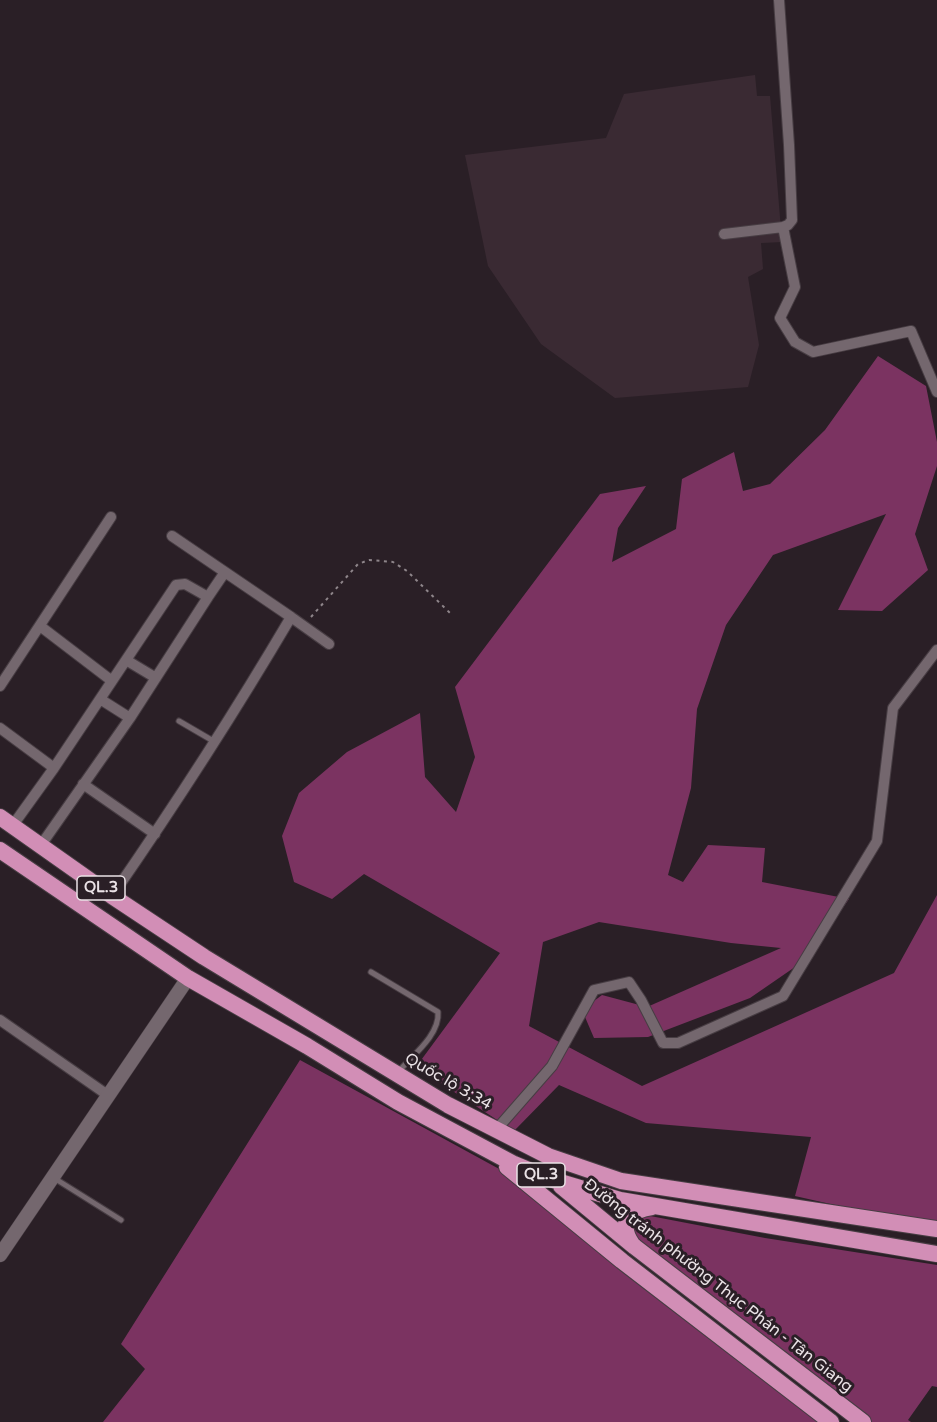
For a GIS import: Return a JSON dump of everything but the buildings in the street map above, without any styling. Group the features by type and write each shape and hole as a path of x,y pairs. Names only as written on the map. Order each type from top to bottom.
{"highway":[{"name":"Quốc lộ 3;34","path":"7,821 112,896 204,957 448,1105 548,1156 621,1181 937,1229"},
{"name":"QL.3","path":"0,850 188,978 307,1046 398,1102 514,1164 554,1180 620,1200 937,1254"},
{"path":"188,978 204,957"},
{"name":"Đường tránh phường Thục Phán - Tân Giang","path":"496,1130 635,1247 863,1422"},
{"path":"483,1147 622,1261 831,1422"},
{"path":"622,1261 621,1256 624,1249 635,1247 625,1227 631,1214 659,1207"}],"street":[{"path":"724,234 783,227 790,224 792,215 779,0"},
{"path":"783,227 795,287 780,318 795,342 813,352 911,331 937,392"},
{"path":"0,686 111,518"},
{"path":"172,536 329,644"},
{"path":"41,845 130,718 225,572"},
{"path":"7,821 54,768 176,585 185,584 208,597"},
{"path":"112,896 215,742 291,617"},
{"path":"40,626 112,681"},
{"path":"496,1130 552,1066 594,990 629,982 663,1043 678,1043 783,996 877,841 893,708 937,650"},
{"path":"126,660 156,678"},
{"path":"100,699 130,718"},
{"path":"0,728 54,768"},
{"path":"83,784 155,834"},
{"path":"0,1255 188,978"},
{"path":"0,1020 109,1096"}],"lane":[{"path":"179,721 215,742"},
{"path":"372,972 438,1012 438,1019 429,1039 397,1073"},
{"path":"53,1177 121,1220"}],"path":[{"path":"303,626 358,564 369,560 393,562 406,571 450,613"}],"shaded area":[{"path":"755,75 757,96 770,96 782,242 761,243 763,269 748,277 759,345 748,387 615,398 541,344 488,266 465,155 606,138 624,94"},
{"path":"878,356 926,386 937,442 937,466 915,534 928,570 882,611 838,610 886,514 773,555 726,625 697,709 691,788 668,875 683,882 708,845 765,848 762,882 849,899 808,958 750,998 648,1037 594,1038 582,1010 602,995 647,1007 781,948 731,943 599,922 543,942 529,1026 642,1086 894,973 937,895 937,1228 795,1196 811,1137 646,1123 559,1085 514,1131 416,1067 500,953 364,874 332,899 294,882 282,836 299,793 347,752 420,713 425,777 456,812 475,757 455,687 600,494 646,486 618,528 612,562 676,529 682,479 734,452 743,491 770,484 825,430"},
{"path":"300,1060 501,1170 821,1422 103,1422 145,1369 121,1344"},
{"path":"645,1215 765,1238 937,1265 937,1387 932,1386 908,1420 911,1422 872,1422 637,1245 632,1222"}]}
